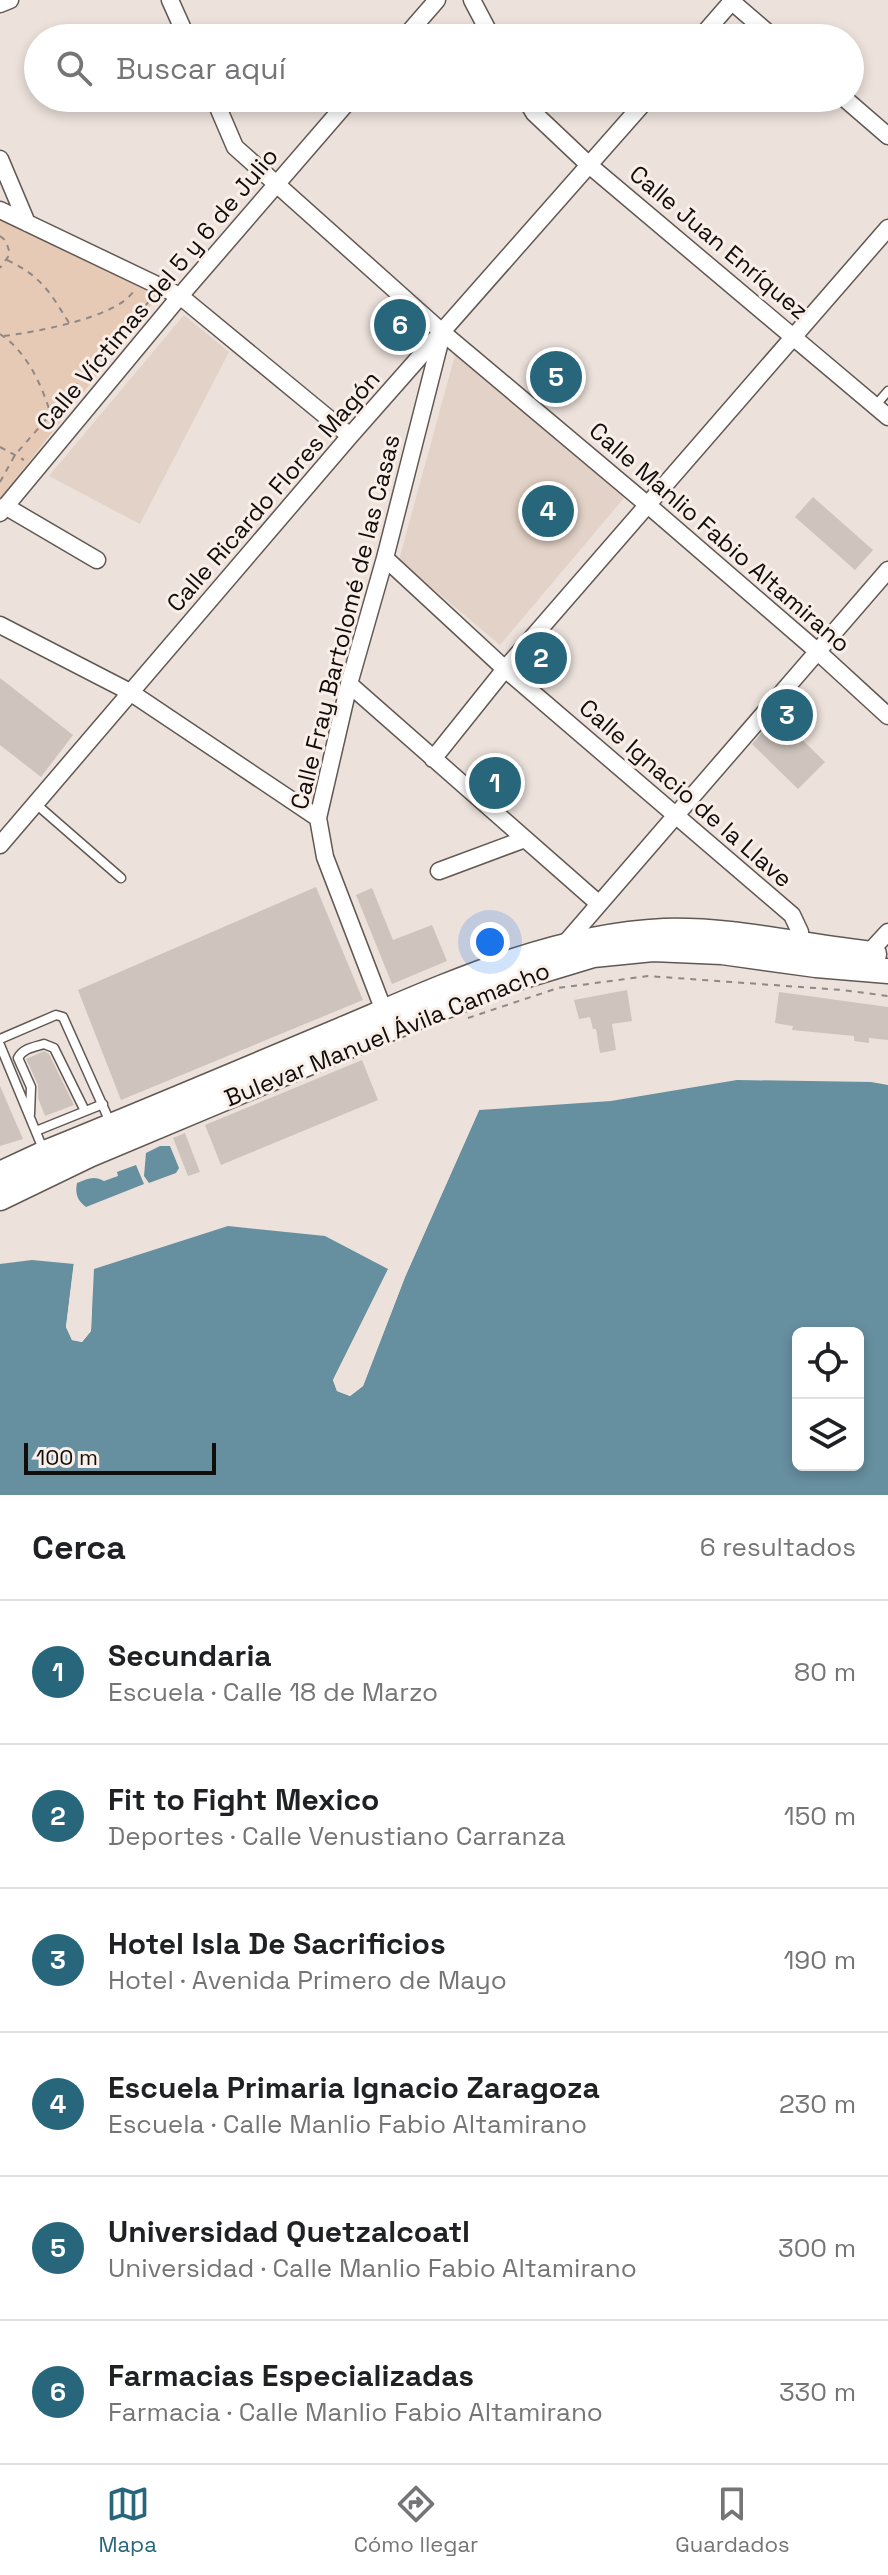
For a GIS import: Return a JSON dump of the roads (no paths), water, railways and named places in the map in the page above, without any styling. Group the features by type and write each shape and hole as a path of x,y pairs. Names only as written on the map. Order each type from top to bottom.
{"main road":[{"name":"Bulevar Manuel Ávila Camacho","path":"2,1186 41,1142 492,969 562,947 664,931 740,935 800,943 871,959 888,971"},
{"name":"Bulevar Manuel Ávila Camacho","path":"2,1186 89,1155 517,978 593,955 667,949 722,952 816,965 871,959"}],"street":[{"path":"0,4 10,0"},
{"path":"170,0 181,24"},
{"path":"416,24 437,0"},
{"path":"472,0 485,24"},
{"path":"712,24 732,0 759,24"},
{"name":"Calle Manlio Fabio Altamirano","path":"220,112 235,147 442,332 649,506 888,716"},
{"name":"Calle Víctimas del 5 y 6 de Julio","path":"2,510 339,112"},
{"name":"Calle Juan Enríquez","path":"533,112 589,165 882,411"},
{"name":"Calle Ricardo Flores Magón","path":"0,845 350,436 636,112"},
{"path":"860,112 888,136"},
{"path":"0,159 27,223"},
{"path":"0,210 180,296 350,436"},
{"path":"433,759 505,669 888,228"},
{"name":"Calle Fray Bartolomé de las Casas","path":"384,1011 325,857 318,818 349,684 385,558 442,332"},
{"path":"2,510 97,560"},
{"name":"Calle Ignacio de la Llave","path":"385,558 505,669 792,915 800,932 800,943"},
{"path":"562,947 888,570"},
{"path":"0,625 130,692 318,818"},
{"path":"349,684 598,903"},
{"path":"439,871 525,839"},
{"path":"871,959 888,932"}],"lane":[{"path":"882,411 888,391"},
{"path":"35,804 121,878"},
{"path":"56,1015 63,1017 107,1115 85,1111 41,1142 0,1042 56,1015"},
{"path":"30,1114 31,1087 18,1058 29,1048 44,1044 54,1048 85,1111"}],"water":[{"path":"737,1080 871,1082 888,1085 888,1495 0,1495 0,1264 32,1260 74,1264 66,1327 72,1340 82,1342 91,1331 94,1269 228,1226 325,1236 388,1269 333,1380 337,1391 350,1396 363,1386 405,1277 479,1110 611,1101"},
{"path":"160,1146 170,1146 179,1168 176,1173 149,1183 144,1176 146,1153"},
{"path":"136,1165 144,1184 86,1207 79,1199 77,1183 94,1178 104,1181"}],"place":[{"name":"Farmacias Especializadas","path":"400,325"},
{"name":"Universidad Quetzalcoatl","path":"556,377"},
{"name":"Escuela Primaria Ignacio Zaragoza","path":"548,511"},
{"name":"Fit to Fight Mexico","path":"541,658"},
{"name":"Hotel Isla De Sacrificios","path":"787,715"},
{"name":"Secundaria","path":"495,783"}]}
